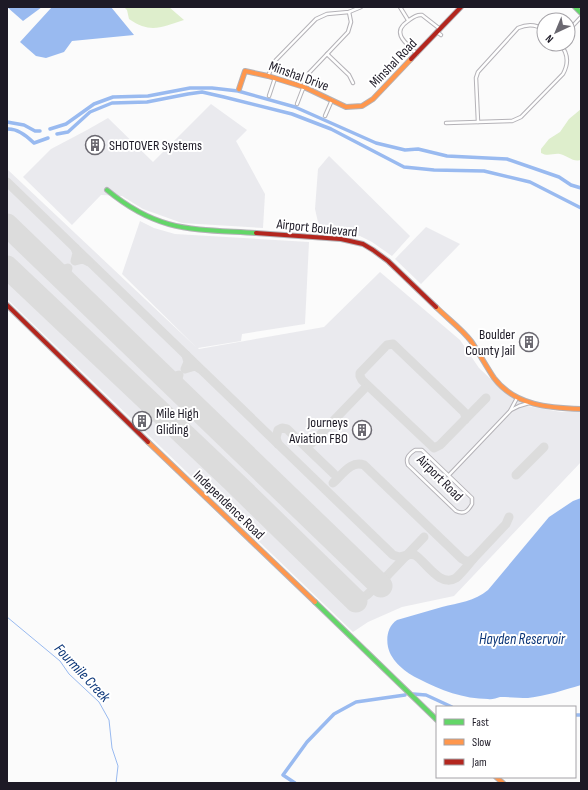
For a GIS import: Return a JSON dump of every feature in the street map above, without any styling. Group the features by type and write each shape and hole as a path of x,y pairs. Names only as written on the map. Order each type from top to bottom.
{"street":[{"path":"268,76 275,61 316,18 327,14 349,12 361,7"},
{"path":"400,7 408,20"},
{"name":"Minshal Road","path":"363,108 461,7"},
{"path":"575,7 581,13"},
{"path":"297,104 309,73 348,32 351,22 349,12"},
{"path":"416,54 403,40 398,31 408,20 422,13 439,30 441,35"},
{"path":"478,122 476,78 480,68 518,28 526,25 536,26"},
{"path":"446,123 512,121 521,117 563,74 566,68 567,59 565,52"},
{"path":"327,54 349,75 353,83"},
{"name":"Minshal Drive","path":"240,89 245,71 304,87 346,106 363,108"},
{"path":"269,96 275,78"},
{"path":"325,116 332,100"},
{"name":"Airport Boulevard","path":"107,190 118,200 142,215 157,222 182,228 343,239 357,242 371,248 403,275 470,340 495,379 517,398"},
{"name":"Independence Road","path":"7,305 436,719"},
{"path":"517,398 529,403 553,408 581,409"},
{"name":"Airport Road","path":"449,475 510,411 517,398"},
{"name":"Airport Road","path":"510,411 529,403"},
{"name":"Airport Road","path":"415,450 422,450 449,475 472,498 472,504 466,512 462,513 456,511 408,465 407,457 415,450"}],"shaded area":[{"path":"211,104 247,130 236,141 265,194 263,228 182,223 143,209 122,196 101,195 72,225 23,177 51,149 108,118 153,162"},
{"path":"329,156 410,236 392,256 372,242 360,236 338,232 320,231 315,209 318,169"},
{"path":"7,169 197,348 122,274 140,221 154,228 175,234 309,242 305,324 242,334 241,341 198,348 199,349 324,327 380,272 460,340 479,368 510,397 527,406 561,412 581,411 581,462 454,596 402,607 368,622 353,632 7,299"},
{"path":"426,227 460,244 421,284 395,259"}],"green space":[{"path":"124,7 169,7 184,20 162,27 150,28 137,24 129,19 127,10"},
{"path":"581,109 581,160 573,160 560,154 546,155 541,153 541,149 549,139 560,132 569,119"}],"water":[{"path":"7,7 42,7 23,21"},
{"path":"52,7 111,7 134,35 72,41 64,52 46,58 36,56 20,42"},
{"name":"Hayden Reservoir","path":"581,498 581,685 528,698 500,697 479,699 461,696 435,687 409,673 396,662 392,657 387,643 388,632 394,622 466,601 483,594 549,517 573,501"}],"waterway":[{"path":"50,129 66,124 94,104 113,97 148,96 190,88 212,88 238,91 295,107 376,143 405,150 418,149 447,156 507,159 559,177 571,185 581,188"},
{"path":"57,134 68,132 90,112 112,103 147,102 202,92 292,114 331,129 404,167 434,170 484,171 530,182 581,208"},
{"path":"7,122 24,125 35,131 40,131"},
{"path":"7,129 18,131 34,143 48,138"},
{"name":"Fourmile Creek","path":"7,617 60,661 69,674 99,702 109,720 112,748 118,766 116,783"},
{"path":"413,694 426,695 450,706"},
{"path":"295,783 283,775 307,742 334,714 356,702 405,695"},
{"path":"576,715 581,715"}],"taxiway":[{"path":"7,182 393,555 399,557 407,555"},
{"path":"75,248 77,253 75,261 83,259 89,262"},
{"path":"52,269 60,271 68,268 66,275 69,285"},
{"path":"465,420 466,417 464,412 393,344 387,345 360,373 362,380 434,448 440,445 486,398"},
{"path":"186,355 188,362 185,369 195,366 200,369"},
{"path":"163,376 170,378 179,375 176,384 180,391"},
{"path":"312,443 364,389"},
{"path":"278,444 276,438 278,430 282,428 287,429 334,474"},
{"path":"516,475 544,447"},
{"path":"333,483 351,466 359,464 364,465 462,559 467,561 474,558 506,524 509,517"},
{"path":"370,575 376,578 385,578 424,537"},
{"path":"406,556 410,554 415,555 434,573 444,580 456,578 473,559"},
{"path":"356,601 367,595 385,578"}],"runway":[{"path":"7,225 381,586"},
{"path":"7,267 233,481 356,601"}],"traffic: fast":[{"path":"575,7 581,13"},
{"path":"107,190 143,214 177,226 213,231 256,233"},
{"path":"315,602 436,719"}],"traffic: slow":[{"path":"239,89 245,71 304,87 346,107 362,106 373,99 411,59"},
{"path":"436,307 471,341 494,378 512,395 534,404 557,408 581,409"},
{"path":"148,442 315,602"},
{"path":"497,778 503,783"}],"traffic: jam":[{"path":"411,59 461,7"},
{"path":"256,233 341,239 363,244 388,261 436,307"},
{"path":"7,305 148,442"}],"place":[{"name":"SHOTOVER Systems","path":"95,145"},
{"name":"Boulder County Jail","path":"529,342"},
{"name":"Mile High Gliding","path":"142,421"},
{"name":"Journeys Aviation FBO","path":"362,430"}]}
